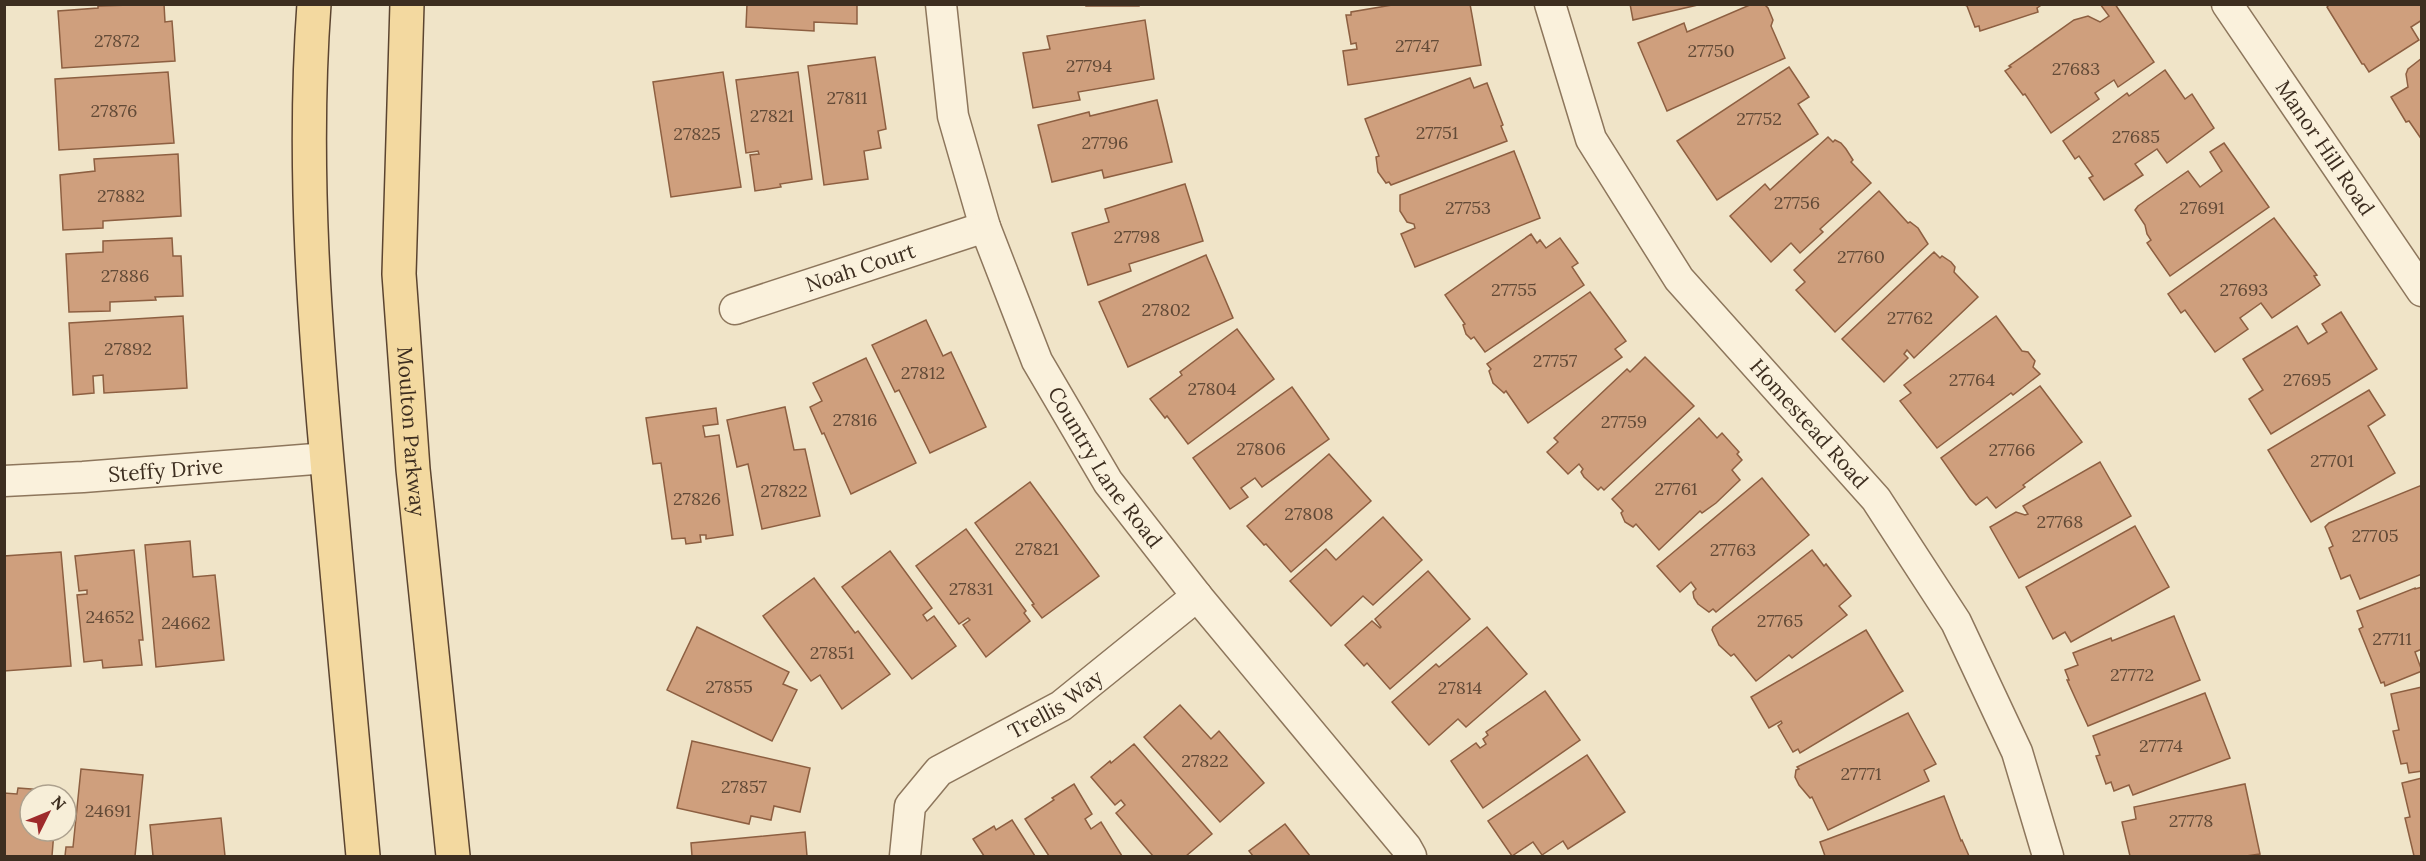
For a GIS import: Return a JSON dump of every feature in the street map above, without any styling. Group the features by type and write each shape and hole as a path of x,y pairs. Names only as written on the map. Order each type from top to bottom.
{"main road":[{"path":"314,4 309,177 315,318 363,856"},
{"name":"Moulton Parkway","path":"407,4 399,274 413,469 453,856"}],"street":[{"name":"Country Lane Road","path":"941,4 953,116 985,226 1037,361 1108,482 1197,596 1412,856"},
{"name":"Homestead Road","path":"1550,4 1592,139 1679,279 1876,499 1956,622 2017,752 2048,856"},
{"name":"Manor Hill Road","path":"2228,4 2421,291"},
{"name":"Noah Court","path":"735,309 985,226"},
{"name":"Steffy Drive","path":"4,481 327,458"},
{"name":"Trellis Way","path":"905,856 910,806 939,771 1061,706 1197,596"}],"building":[{"path":"164,4 165,22 172,21 175,61 62,68 58,11 98,8 98,6"},
{"path":"747,4 857,4 857,24 814,22 814,31 746,27"},
{"path":"1086,4 1139,4 1139,6 1086,6"},
{"path":"1398,4 1470,4 1481,65 1348,85 1343,51 1357,49 1356,43 1351,44 1346,15 1351,15 1351,12"},
{"path":"1630,4 1702,4 1633,20"},
{"path":"1752,4 1764,4 1768,8 1773,20 1771,26 1785,58 1667,111 1638,43 1684,23 1687,32"},
{"path":"1963,4 2043,4 2037,8 2038,12 1980,31 1979,26 1975,27 1967,6"},
{"path":"2100,4 2115,4 2154,62 2118,87 2114,80 2095,93 2099,99 2051,133 2025,94 2023,95 2005,71 2074,20 2088,16 2100,22 2109,16"},
{"path":"2330,4 2422,4 2422,20 2411,27 2419,40 2369,72 2327,7"},
{"path":"1145,20 1154,79 1078,92 1080,100 1033,108 1023,53 1050,49 1047,36"},
{"path":"875,57 886,129 878,131 881,148 864,151 868,179 824,185 808,66"},
{"path":"2422,58 2422,140 2409,121 2406,122 2391,97 2408,87 2406,74 2408,69"},
{"path":"1789,67 1809,97 1798,104 1818,134 1717,200 1677,141"},
{"path":"2165,70 2185,99 2192,94 2214,128 2167,163 2157,149 2135,164 2143,175 2104,200 2089,178 2093,176 2079,156 2075,159 2063,141 2127,93 2129,96"},
{"path":"168,72 174,143 59,150 55,79"},
{"path":"723,72 741,187 671,197 653,82"},
{"path":"798,72 812,179 755,191 750,155 759,154 758,151 746,153 736,80"},
{"path":"1470,78 1474,88 1487,83 1507,141 1391,185 1389,182 1386,183 1378,172 1376,157 1379,156 1365,119"},
{"path":"1157,100 1172,162 1104,178 1102,170 1052,182 1038,125 1089,112 1090,116"},
{"path":"1828,137 1833,142 1835,140 1841,143 1853,160 1851,162 1871,183 1820,229 1823,232 1800,253 1791,243 1771,262 1730,216 1765,184 1770,190"},
{"path":"2224,143 2269,207 2170,276 2147,243 2151,240 2135,210 2188,171 2200,187 2222,171 2210,152"},
{"path":"1514,151 1540,218 1415,267 1401,234 1415,228 1414,224 1407,222 1400,211 1400,195"},
{"path":"178,154 181,216 103,221 103,228 63,230 60,175 95,171 94,159"},
{"path":"1185,184 1203,241 1129,264 1131,271 1088,285 1072,233 1109,222 1105,209"},
{"path":"1879,191 1908,223 1918,228 1928,244 1835,332 1796,290 1805,282 1794,270"},
{"path":"2274,218 2317,275 2314,276 2320,285 2272,318 2261,303 2240,318 2248,329 2215,352 2185,310 2181,313 2168,294"},
{"path":"1531,234 1537,243 1540,240 1546,248 1560,238 1578,263 1572,267 1584,285 1485,352 1474,337 1471,339 1466,334 1463,325 1465,324 1445,295"},
{"path":"172,238 173,256 181,256 183,296 110,302 110,311 69,312 66,254 103,252 103,241"},
{"path":"1934,252 1940,258 1942,256 1951,262 1955,267 1954,272 1978,297 1914,358 1907,350 1904,354 1908,358 1884,382 1842,339"},
{"path":"1206,255 1233,318 1128,367 1099,302"},
{"path":"1590,292 1626,341 1615,349 1622,357 1528,423 1506,391 1504,393 1493,383 1489,371 1491,369 1487,364"},
{"path":"2341,312 2377,369 2271,434 2249,399 2263,390 2243,359 2297,326 2308,344 2327,332 2322,324"},
{"path":"183,316 187,388 104,393 103,375 93,376 94,393 73,395 69,323"},
{"path":"1996,316 2022,351 2028,352 2035,361 2033,367 2040,374 1937,448 1900,401 1911,393 1904,385"},
{"path":"926,320 943,356 951,352 986,427 930,453 899,390 895,392 872,345"},
{"path":"1237,329 1274,379 1188,444 1167,416 1165,418 1150,399 1182,375 1180,372"},
{"path":"1645,357 1694,406 1604,490 1601,487 1598,490 1584,477 1581,472 1583,469 1579,464 1568,474 1547,452 1558,442 1554,438 1627,369 1630,372"},
{"path":"866,358 916,463 851,494 810,407 822,401 813,383"},
{"path":"2040,386 2082,442 2023,485 2025,487 1996,508 1987,497 1976,505 1941,458"},
{"path":"1292,387 1329,439 1262,487 1255,478 1241,488 1248,497 1230,509 1193,458"},
{"path":"2369,390 2385,415 2368,426 2395,473 2311,522 2268,450"},
{"path":"785,407 794,450 805,449 820,516 762,529 748,464 737,467 727,420"},
{"path":"716,408 718,424 703,426 705,437 719,435 733,535 706,539 706,535 700,535 701,542 686,544 685,538 672,539 661,463 653,464 646,418"},
{"path":"1699,418 1717,438 1722,433 1739,452 1737,454 1742,460 1732,470 1740,480 1716,503 1702,513 1700,511 1659,550 1636,524 1633,527 1625,522 1621,513 1623,511 1612,499"},
{"path":"1329,454 1371,501 1291,572 1247,526"},
{"path":"2100,462 2131,516 2019,578 1990,527 2016,512 2028,514 2023,506"},
{"path":"1762,478 1809,535 1716,612 1713,609 1709,612 1694,598 1693,592 1696,589 1691,582 1680,592 1657,566"},
{"path":"1030,482 1099,576 1042,618 975,523"},
{"path":"2422,485 2422,574 2360,599 2350,575 2341,579 2329,548 2333,546 2325,527 2329,523"},
{"path":"1383,517 1422,560 1373,605 1363,596 1331,626 1290,581 1326,549 1336,560"},
{"path":"2135,526 2169,587 2071,642 2065,632 2053,639 2026,587"},
{"path":"966,529 1026,611 1024,613 1030,621 986,657 963,625 970,620 968,618 959,624 916,566"},
{"path":"190,541 193,577 215,575 224,660 156,667 145,545"},
{"path":"134,550 143,640 139,640 142,665 103,668 102,660 84,662 77,595 87,594 87,590 79,591 75,556"},
{"path":"1812,550 1851,596 1839,606 1847,615 1792,658 1789,655 1756,681 1734,654 1731,656 1719,645 1712,630 1713,627"},
{"path":"890,551 932,608 923,615 927,621 934,616 956,646 912,679 842,587"},
{"path":"61,552 71,666 4,671 4,556"},
{"path":"1428,571 1470,619 1390,689 1367,663 1364,666 1345,645 1372,621 1380,628 1375,619"},
{"path":"814,578 855,633 858,631 890,674 842,709 820,675 811,681 763,616"},
{"path":"2422,587 2422,649 2415,652 2422,671 2385,686 2384,682 2381,683 2359,629 2363,627 2357,611"},
{"path":"2174,616 2200,680 2088,726 2067,680 2069,680 2065,670 2078,665 2073,653 2111,638 2112,641"},
{"path":"697,627 789,672 783,684 797,690 772,741 667,690"},
{"path":"1487,627 1527,674 1466,727 1458,719 1429,745 1392,702 1436,664 1439,667"},
{"path":"1866,630 1903,691 1800,753 1798,749 1793,752 1778,726 1782,723 1781,721 1769,728 1751,697"},
{"path":"2422,687 2422,771 2409,773 2407,763 2401,764 2393,731 2399,730 2391,694"},
{"path":"1545,691 1580,740 1483,808 1451,761 1476,743 1480,748 1486,744 1483,739 1488,735 1486,732"},
{"path":"2205,693 2230,758 2133,795 2129,785 2114,791 2111,782 2106,784 2096,756 2100,755 2093,736"},
{"path":"1180,705 1211,739 1219,731 1264,783 1220,822 1144,737"},
{"path":"1908,713 1936,764 1924,770 1929,781 1828,830 1812,797 1810,798 1795,777 1796,770 1799,769 1797,767"},
{"path":"692,741 810,768 800,812 774,806 771,820 751,816 749,824 677,808"},
{"path":"1134,744 1212,834 1186,856 1153,856 1116,813 1125,805 1121,800 1115,805 1091,777"},
{"path":"1587,755 1625,812 1568,849 1563,841 1542,855 1533,842 1512,856 1488,821"},
{"path":"81,769 143,775 135,856 65,856 66,847 73,847 73,843 78,843 78,798"},
{"path":"2422,778 2422,856 2414,856 2405,818 2410,817 2402,783"},
{"path":"1074,784 1092,814 1085,819 1091,829 1101,822 1122,856 1049,856 1025,819"},
{"path":"2245,784 2260,854 2130,856 2122,822 2136,819 2134,807"},
{"path":"18,788 18,843 53,843 52,856 4,856 4,793 17,794"},
{"path":"1944,796 1969,856 1825,856 1820,842"},
{"path":"221,818 225,856 153,856 150,825"},
{"path":"1012,820 1035,856 984,856 973,839 994,826 996,830"},
{"path":"1285,824 1310,856 1253,856 1249,851"},
{"path":"805,832 807,856 692,856 691,843"}]}
